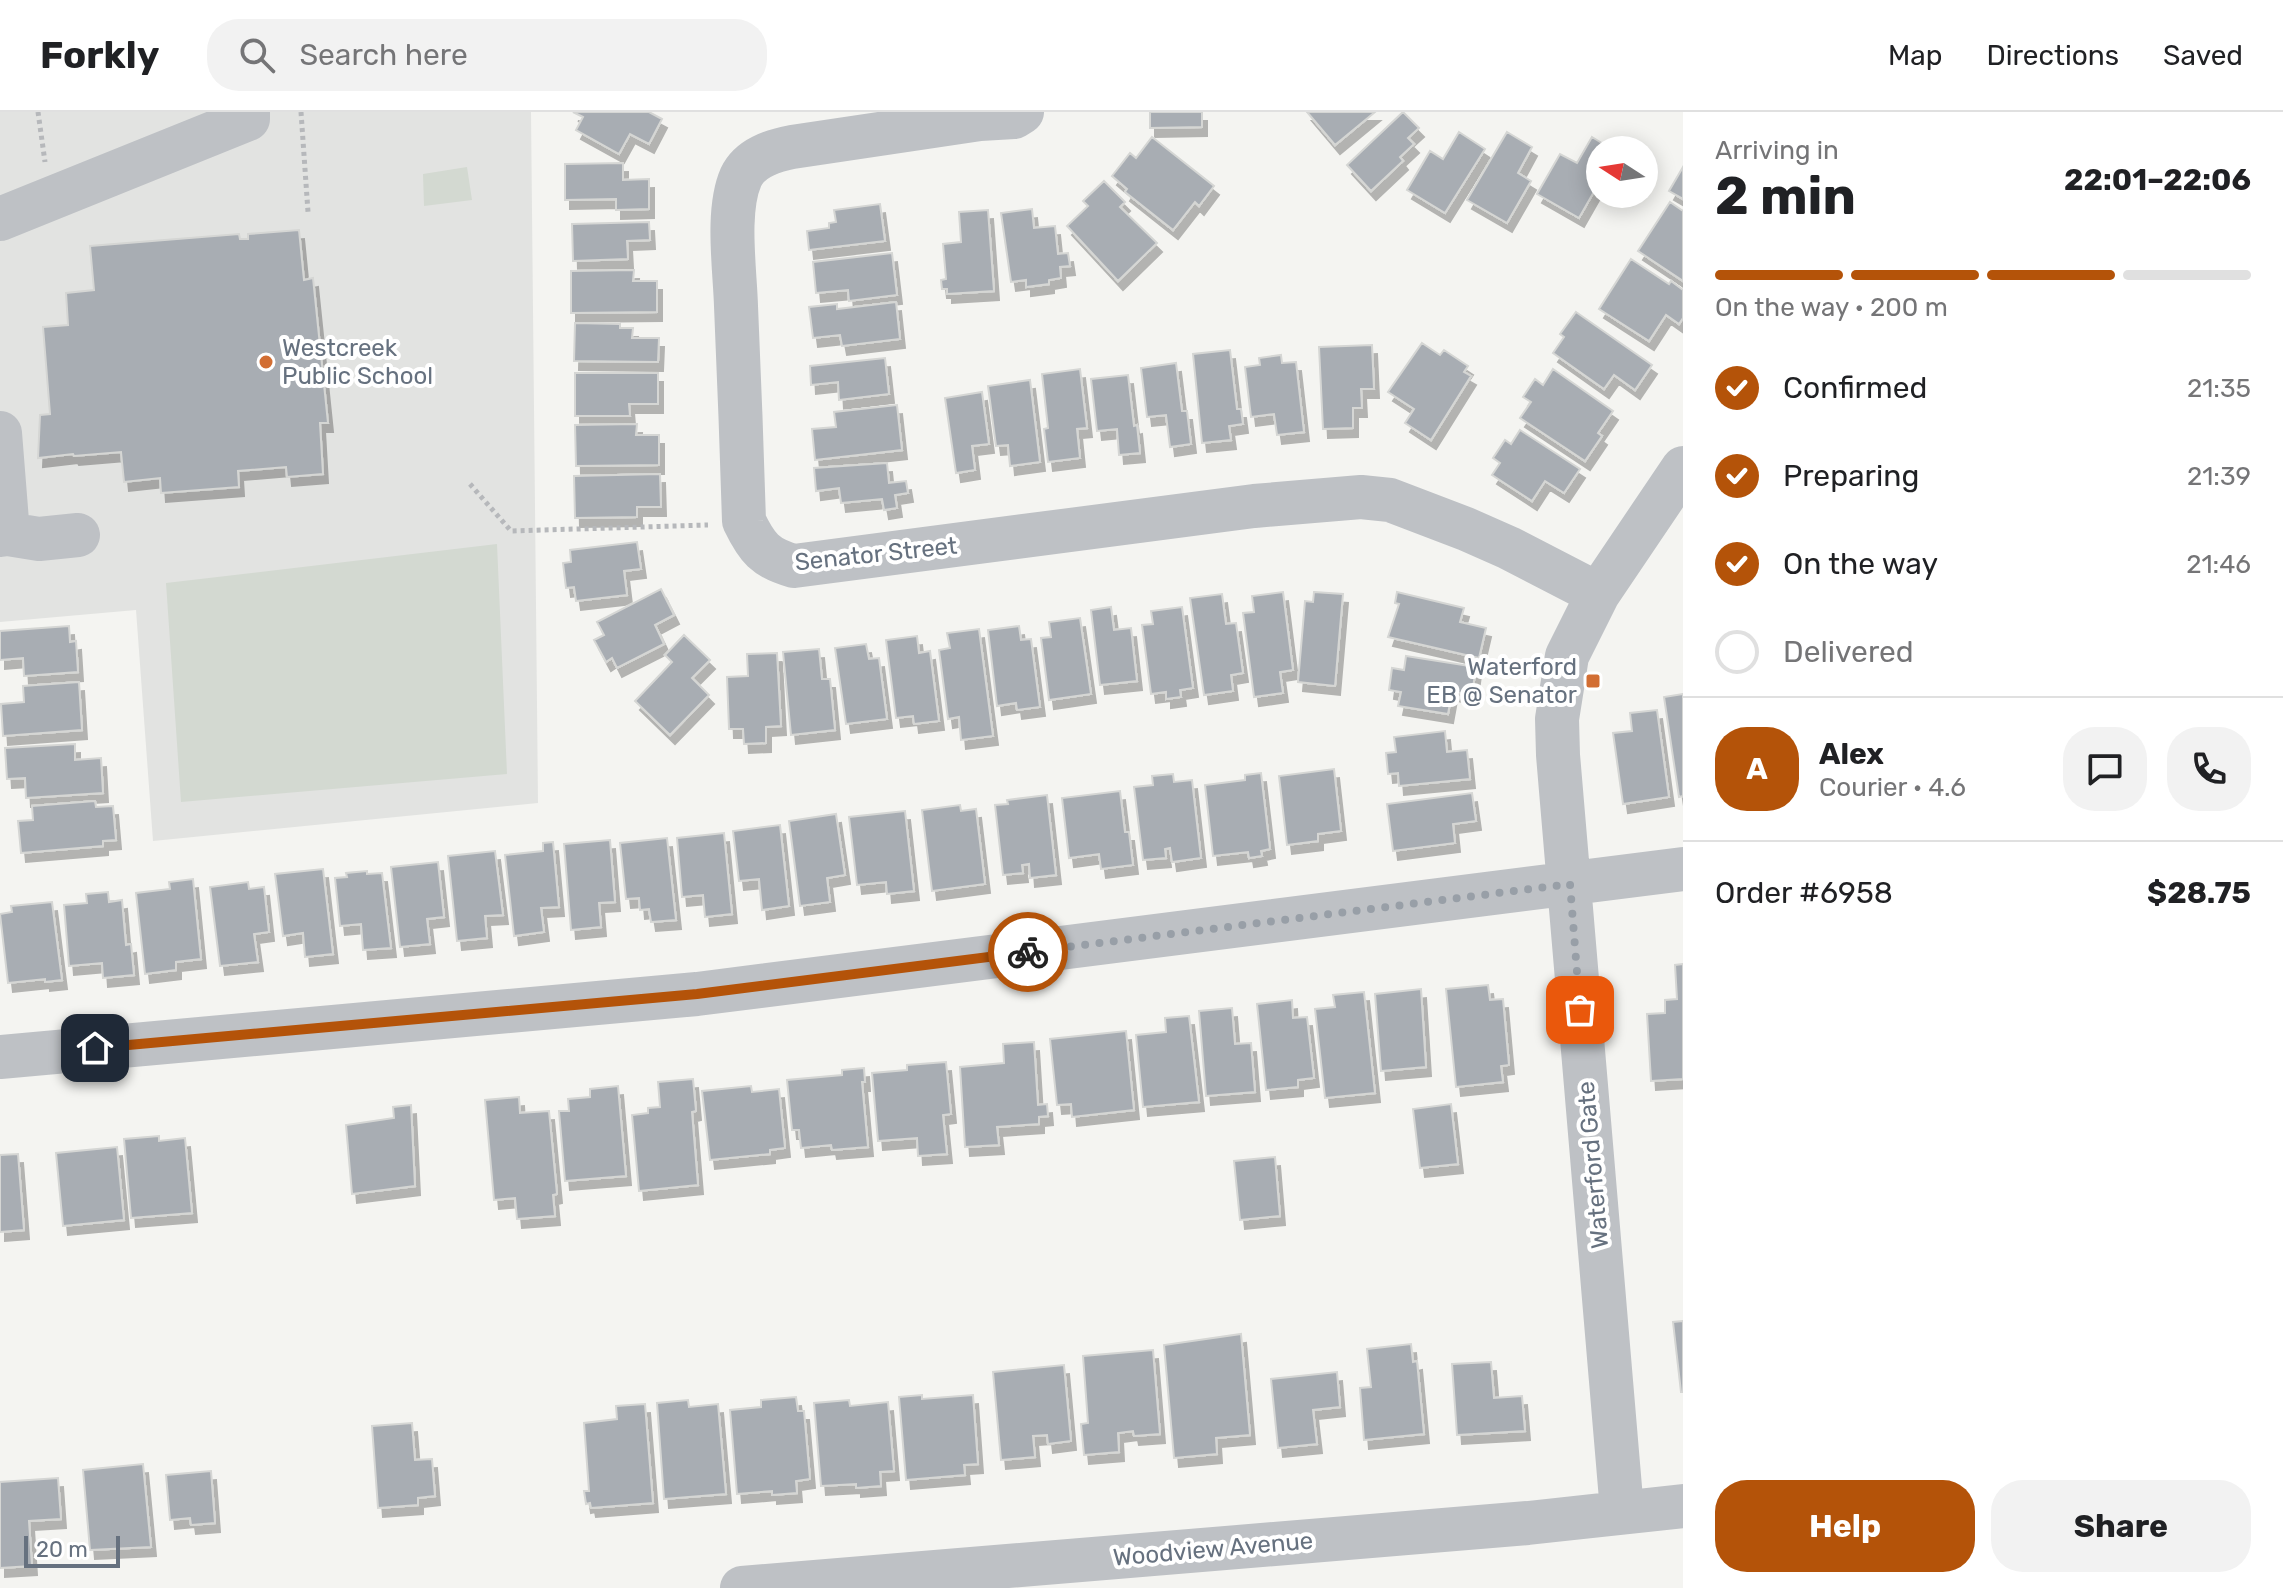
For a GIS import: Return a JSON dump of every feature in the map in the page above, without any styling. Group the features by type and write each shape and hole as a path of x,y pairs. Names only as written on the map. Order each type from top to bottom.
{"street":[{"path":"0,219 248,119 248,112"},
{"path":"744,521 734,254 735,205 740,179 748,166 775,150 980,119 1014,117 1022,112"},
{"path":"0,433 4,535 39,539 78,535"},
{"name":"Waterford Gate","path":"1622,1511 1557,719 1567,656 1598,594 1683,468"},
{"name":"Senator Street","path":"744,521 756,545 776,561 794,566 1254,506 1361,497 1390,500 1466,529 1598,594"},
{"path":"0,1057 697,994 1683,869"},
{"name":"Woodview Avenue","path":"742,1588 1512,1525 1683,1506"}],"path":[{"path":"38,112 49,200"},
{"path":"301,112 308,212"},
{"path":"470,484 511,531 683,528 744,521"}],"shaded area":[{"name":"Westcreek Public School","path":"0,112 531,112 538,803 153,841 136,610 0,622"},
{"path":"467,167 472,200 424,206 423,174"},
{"path":"497,544 507,774 181,802 166,583"}],"building":[{"path":"573,112 649,112 662,119 649,144 630,134 619,154 576,130 583,117"},
{"path":"1150,112 1202,112 1202,127 1150,128"},
{"path":"1307,112 1375,112 1335,145"},
{"path":"1403,112 1419,128 1408,138 1414,144 1400,157 1403,161 1371,191 1347,165"},
{"path":"1459,132 1485,149 1445,213 1407,190 1430,151 1443,159"},
{"path":"1507,132 1532,147 1518,173 1531,181 1507,223 1467,200"},
{"path":"1152,137 1214,186 1199,206 1195,202 1173,230 1125,192 1127,189 1112,176 1130,153 1136,158"},
{"path":"1586,147 1586,206 1579,218 1537,194 1560,154 1577,163"},
{"path":"623,163 623,180 649,179 649,209 616,210 616,199 565,200 565,164"},
{"path":"1683,167 1683,199 1669,191"},
{"path":"1104,181 1125,202 1120,207 1157,243 1118,281 1067,226 1088,206 1083,201"},
{"path":"1670,202 1683,211 1683,281 1638,251"},
{"path":"880,204 885,241 809,250 807,231 829,228 829,223 836,222 834,210"},
{"path":"1032,209 1034,228 1055,226 1058,254 1068,253 1070,266 1060,267 1061,278 1049,280 1049,284 1026,287 1026,280 1011,282 1001,213"},
{"path":"988,210 994,291 947,294 947,289 942,289 941,280 946,279 943,244 961,242 959,212"},
{"path":"649,222 650,240 627,241 628,259 573,261 572,224"},
{"path":"299,230 304,280 313,278 328,423 320,423 323,474 287,477 286,467 238,471 239,487 161,493 160,478 124,482 121,452 38,458 40,415 50,414 43,327 68,325 66,293 94,290 90,246 239,234 240,239 248,239 248,234"},
{"path":"892,253 897,295 849,301 848,290 816,293 813,262"},
{"path":"1631,259 1683,290 1683,318 1679,324 1666,315 1649,341 1599,309"},
{"path":"634,270 633,281 657,281 657,312 571,313 571,271"},
{"path":"896,302 900,339 842,346 840,335 813,338 809,307 837,304 837,309"},
{"path":"1576,312 1652,365 1635,390 1614,375 1604,389 1553,353 1564,337 1560,334"},
{"path":"575,323 620,324 620,328 633,328 632,338 659,338 658,362 574,361"},
{"path":"1422,343 1440,355 1444,350 1468,366 1464,372 1471,376 1431,440 1405,423 1414,409 1388,392"},
{"path":"1372,345 1374,389 1361,389 1362,408 1353,408 1353,428 1323,429 1319,347"},
{"path":"1230,350 1237,409 1241,409 1243,424 1229,426 1231,440 1202,443 1193,354"},
{"path":"1281,355 1282,363 1296,362 1304,432 1277,435 1274,414 1251,417 1245,367 1260,365 1259,358"},
{"path":"885,358 889,394 839,400 838,382 811,385 810,366"},
{"path":"1176,363 1182,411 1187,411 1191,444 1170,447 1166,415 1147,417 1141,368"},
{"path":"1080,369 1087,428 1077,429 1080,458 1048,462 1042,374"},
{"path":"1553,369 1613,411 1598,433 1602,436 1585,461 1520,418 1531,402 1523,397 1535,379 1543,385"},
{"path":"575,373 658,373 658,404 629,404 630,416 575,416"},
{"path":"1128,375 1140,453 1119,455 1117,429 1097,431 1091,379"},
{"path":"1030,380 1040,462 1010,466 1008,445 996,446 988,386"},
{"path":"982,392 989,444 972,446 975,470 956,473 945,398"},
{"path":"897,405 902,450 815,460 812,429 836,427 834,412"},
{"path":"637,424 636,435 659,435 659,465 576,466 575,425"},
{"path":"1520,430 1580,469 1564,493 1545,481 1532,501 1492,475 1500,463 1493,458 1505,440 1511,444"},
{"path":"887,463 889,483 906,481 908,493 895,495 897,508 884,510 882,499 841,503 839,488 816,491 814,468"},
{"path":"660,474 661,507 637,507 637,517 575,518 574,476"},
{"path":"637,542 641,569 624,571 627,595 576,601 574,587 566,588 563,563 571,562 570,550"},
{"path":"661,589 674,615 655,625 664,644 617,668 612,658 606,662 594,640 604,635 597,622"},
{"path":"1283,592 1293,670 1280,672 1283,693 1254,697 1243,613 1254,612 1252,596"},
{"path":"1314,592 1343,594 1335,686 1298,682 1305,601 1313,602"},
{"path":"1397,592 1464,608 1460,622 1486,628 1479,658 1388,637 1399,604 1395,603"},
{"path":"1222,594 1226,624 1236,623 1243,673 1231,675 1233,691 1204,695 1190,598"},
{"path":"1111,607 1114,630 1131,628 1137,681 1100,685 1091,610"},
{"path":"1182,607 1193,688 1180,690 1181,697 1166,699 1166,692 1151,694 1142,625 1153,624 1151,611"},
{"path":"1080,618 1091,694 1049,700 1041,638 1051,637 1049,622"},
{"path":"69,626 70,642 76,641 78,672 24,676 23,658 0,660 0,631"},
{"path":"1019,626 1021,640 1031,639 1040,707 1017,710 1016,703 997,706 988,630"},
{"path":"979,629 993,736 961,740 959,717 948,719 939,650 950,648 947,633"},
{"path":"684,635 710,660 692,678 709,695 670,735 635,701 672,662 665,655"},
{"path":"917,636 919,653 930,651 939,721 914,724 913,716 896,718 886,640"},
{"path":"866,644 869,659 879,658 887,719 846,724 835,648"},
{"path":"819,649 822,679 830,679 835,730 791,735 783,652"},
{"path":"777,653 781,726 766,727 766,743 744,744 743,729 729,729 727,677 748,676 747,654"},
{"path":"1406,656 1476,667 1472,695 1452,692 1448,714 1398,706 1401,692 1389,690 1392,668 1404,670"},
{"path":"79,682 82,730 3,736 1,704 24,702 23,686"},
{"path":"1683,694 1683,796 1679,797 1664,697"},
{"path":"1657,710 1669,797 1623,804 1613,733 1632,731 1630,713"},
{"path":"1445,731 1447,752 1467,750 1470,779 1399,786 1398,773 1388,774 1386,753 1396,752 1394,737"},
{"path":"75,744 75,760 101,758 103,793 26,798 25,778 7,779 5,748"},
{"path":"1334,769 1341,831 1318,834 1318,841 1287,845 1279,776"},
{"path":"1261,773 1270,849 1261,851 1262,856 1249,858 1248,852 1213,856 1205,785 1245,780 1245,775"},
{"path":"1173,774 1174,782 1192,780 1201,858 1172,862 1170,848 1165,849 1166,858 1143,860 1134,787 1153,785 1152,776"},
{"path":"1120,791 1133,865 1101,869 1099,854 1069,858 1062,798"},
{"path":"1472,793 1476,821 1453,824 1455,843 1393,851 1387,804"},
{"path":"1047,795 1056,875 1030,878 1029,864 1022,865 1023,873 1003,875 995,805 1008,804 1007,800"},
{"path":"95,801 96,807 113,806 116,840 103,841 103,846 21,853 18,821 33,820 32,806"},
{"path":"960,805 961,811 976,809 985,884 932,891 922,810"},
{"path":"905,811 914,891 887,894 886,882 857,885 849,817"},
{"path":"836,814 845,875 827,878 830,902 800,906 789,821"},
{"path":"780,825 789,906 762,910 759,879 739,881 733,831"},
{"path":"724,833 732,914 705,917 703,895 682,897 677,838"},
{"path":"667,838 676,920 651,922 649,909 640,910 639,898 626,899 620,843"},
{"path":"610,840 615,902 599,903 601,927 571,930 564,844"},
{"path":"553,842 559,907 541,908 544,932 514,936 505,855 543,851 543,843"},
{"path":"495,851 503,915 485,916 487,938 457,941 448,856"},
{"path":"438,862 444,917 427,919 430,944 400,947 391,867"},
{"path":"323,869 333,954 305,957 303,933 283,936 275,874"},
{"path":"367,871 367,874 382,873 391,948 363,950 361,924 340,926 335,878 347,877 346,873"},
{"path":"193,879 201,959 176,962 176,970 145,974 136,893 170,889 169,882"},
{"path":"248,882 249,889 264,887 269,932 254,934 258,962 220,966 210,887"},
{"path":"108,892 109,902 122,900 126,945 131,944 134,975 103,978 102,963 69,966 64,905 87,903 86,894"},
{"path":"52,902 62,980 8,983 0,914 12,912 11,906"},
{"path":"1683,964 1683,1079 1651,1081 1647,1014 1665,1013 1665,1000 1677,999 1675,965"},
{"path":"1488,985 1490,1000 1503,999 1509,1065 1501,1066 1503,1082 1456,1087 1446,989"},
{"path":"1421,989 1426,1067 1381,1071 1375,994"},
{"path":"1364,992 1375,1093 1325,1098 1315,1009 1335,1007 1333,995"},
{"path":"1292,1000 1293,1018 1307,1017 1314,1078 1298,1080 1298,1087 1266,1090 1257,1004"},
{"path":"1232,1008 1235,1044 1251,1043 1255,1092 1206,1096 1199,1011"},
{"path":"1189,1016 1199,1102 1143,1107 1136,1035 1166,1032 1165,1018"},
{"path":"1126,1031 1134,1110 1072,1117 1071,1104 1057,1105 1050,1039"},
{"path":"1034,1042 1038,1105 1047,1104 1048,1116 1039,1117 1039,1124 997,1127 999,1145 965,1147 960,1067 1004,1063 1003,1044"},
{"path":"946,1062 951,1114 943,1115 947,1154 918,1156 917,1138 878,1141 872,1073 907,1070 907,1065"},
{"path":"864,1068 865,1082 862,1082 868,1147 832,1150 831,1145 801,1148 799,1130 792,1130 787,1080 842,1075 842,1070"},
{"path":"693,1079 696,1111 692,1112 698,1185 639,1191 632,1115 648,1113 648,1108 660,1107 658,1082"},
{"path":"618,1086 626,1176 565,1181 559,1111 569,1111 568,1099 590,1097 590,1089"},
{"path":"751,1086 752,1092 779,1089 785,1148 770,1150 770,1154 710,1160 702,1091"},
{"path":"519,1097 520,1113 549,1111 557,1194 553,1195 555,1216 517,1219 515,1198 494,1200 485,1100"},
{"path":"1451,1104 1458,1164 1420,1168 1413,1109"},
{"path":"411,1105 415,1186 352,1194 346,1125 394,1118 393,1107"},
{"path":"159,1136 159,1141 185,1138 192,1213 131,1218 124,1139"},
{"path":"117,1147 124,1220 63,1226 56,1153"},
{"path":"18,1154 24,1230 0,1232 0,1155"},
{"path":"1275,1157 1280,1216 1240,1220 1234,1161"},
{"path":"1683,1321 1683,1392 1681,1392 1673,1322"},
{"path":"1241,1334 1250,1435 1216,1438 1217,1454 1174,1458 1164,1345"},
{"path":"1411,1344 1413,1362 1417,1361 1424,1434 1364,1440 1360,1388 1371,1387 1367,1349"},
{"path":"1153,1350 1160,1434 1134,1436 1133,1431 1118,1433 1119,1452 1084,1455 1081,1424 1088,1423 1083,1356"},
{"path":"1491,1362 1494,1398 1522,1396 1525,1431 1457,1435 1452,1364"},
{"path":"1064,1365 1071,1441 1048,1444 1047,1435 1033,1436 1035,1457 1001,1460 993,1372"},
{"path":"1337,1372 1340,1407 1313,1410 1317,1444 1278,1448 1271,1379"},
{"path":"922,1395 922,1399 973,1395 978,1464 964,1465 965,1475 906,1480 899,1397"},
{"path":"796,1397 798,1411 804,1411 810,1479 796,1481 797,1493 772,1495 772,1491 737,1494 730,1410 761,1407 761,1400"},
{"path":"688,1400 689,1407 718,1404 726,1494 664,1499 657,1403"},
{"path":"849,1400 850,1406 888,1402 894,1471 880,1472 881,1486 821,1486 814,1403"},
{"path":"645,1404 653,1503 591,1508 590,1503 586,1504 584,1491 589,1491 584,1423 617,1419 616,1406"},
{"path":"412,1423 415,1460 432,1459 435,1496 418,1498 418,1505 378,1508 372,1426"},
{"path":"143,1464 151,1547 90,1550 83,1470"},
{"path":"211,1471 215,1523 191,1525 190,1518 170,1520 166,1475"},
{"path":"58,1478 61,1519 29,1521 32,1566 0,1568 0,1482"}],"way so far":[{"path":"1028,952 1570,884 1580,1010"}],"place":[{"name":"Westcreek Public School","path":"266,362"},
{"name":"Waterford EB @ Senator","path":"1593,681"}],"route":[{"path":"95,1048 697,994 1028,952"}]}
